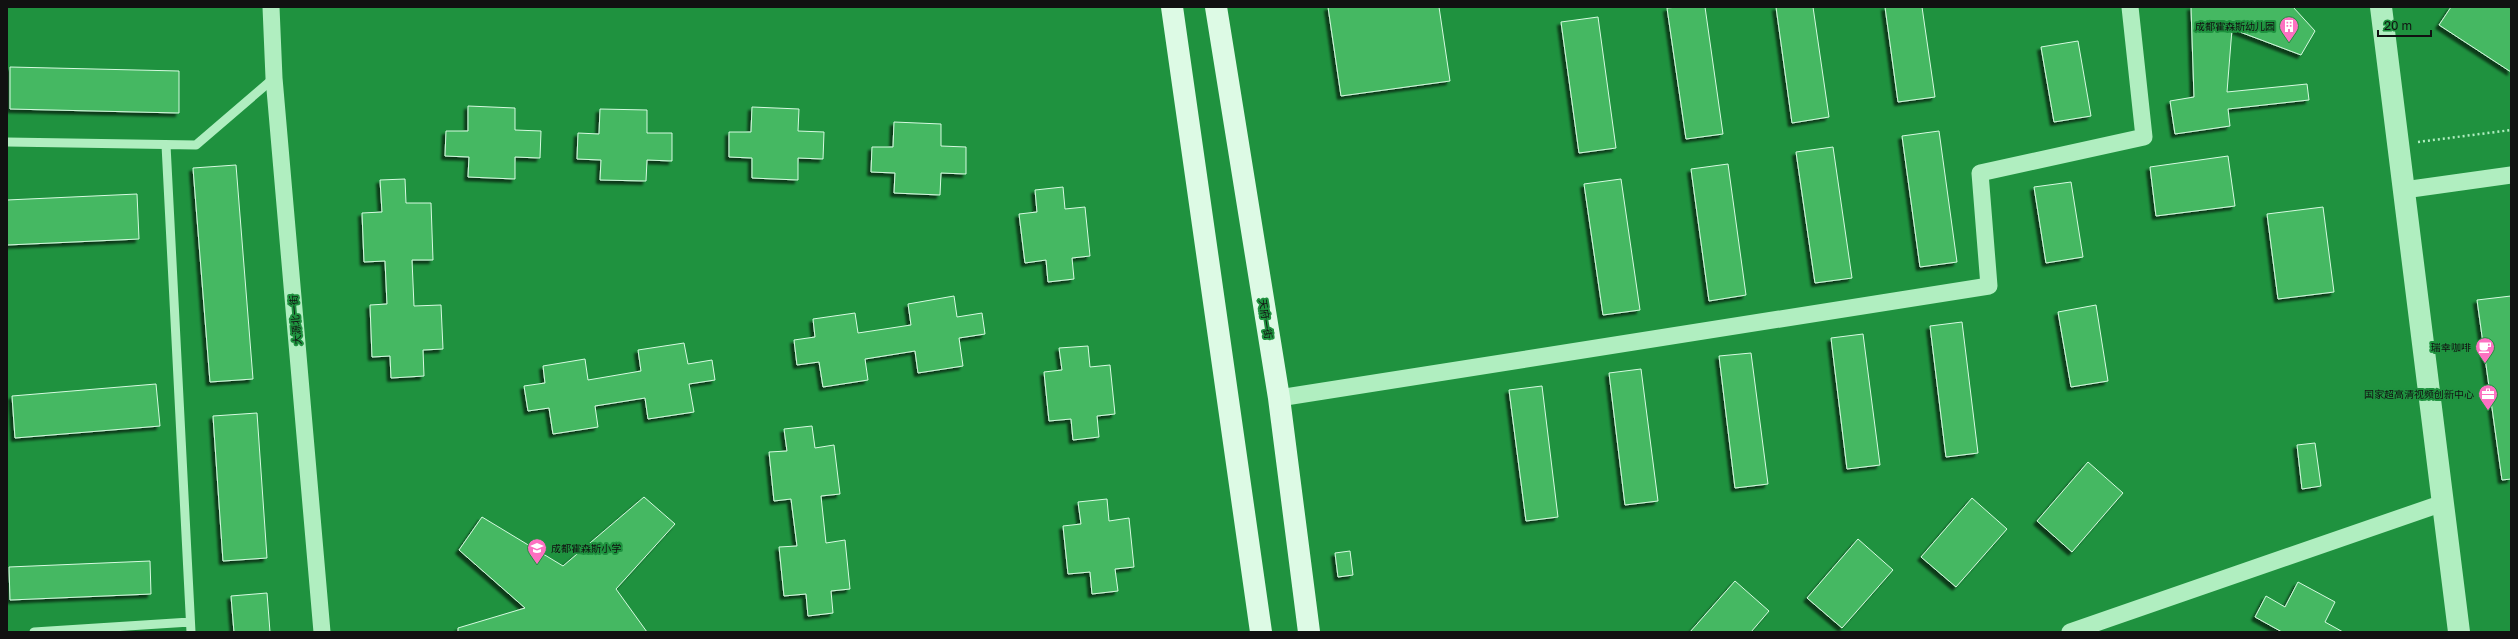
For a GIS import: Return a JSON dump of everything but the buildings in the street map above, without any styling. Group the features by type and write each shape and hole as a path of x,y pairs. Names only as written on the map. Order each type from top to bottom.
{"main road":[{"path":"1172,7 1261,632"},
{"name":"天府一街","path":"1216,7 1279,398 1309,632"}],"street":[{"name":"大源北一街","path":"271,7 274,78 322,632"},
{"path":"1279,398 1989,286 1980,173 2144,137 2130,7"},
{"path":"2381,7 2459,632"},
{"path":"2404,190 2511,175"},
{"path":"2070,632 2443,503"}],"lane":[{"path":"7,142 196,145 274,78"},
{"path":"166,144 191,632"},
{"path":"34,632 190,622"}],"path":[{"path":"2399,144 2511,130"}],"place":[{"name":"成都霍森斯幼儿园","path":"2289,43"},
{"name":"瑞幸咖啡","path":"2485,364"},
{"name":"国家超高清视频创新中心","path":"2488,411"},
{"name":"成都霍森斯小学","path":"537,565"}]}
